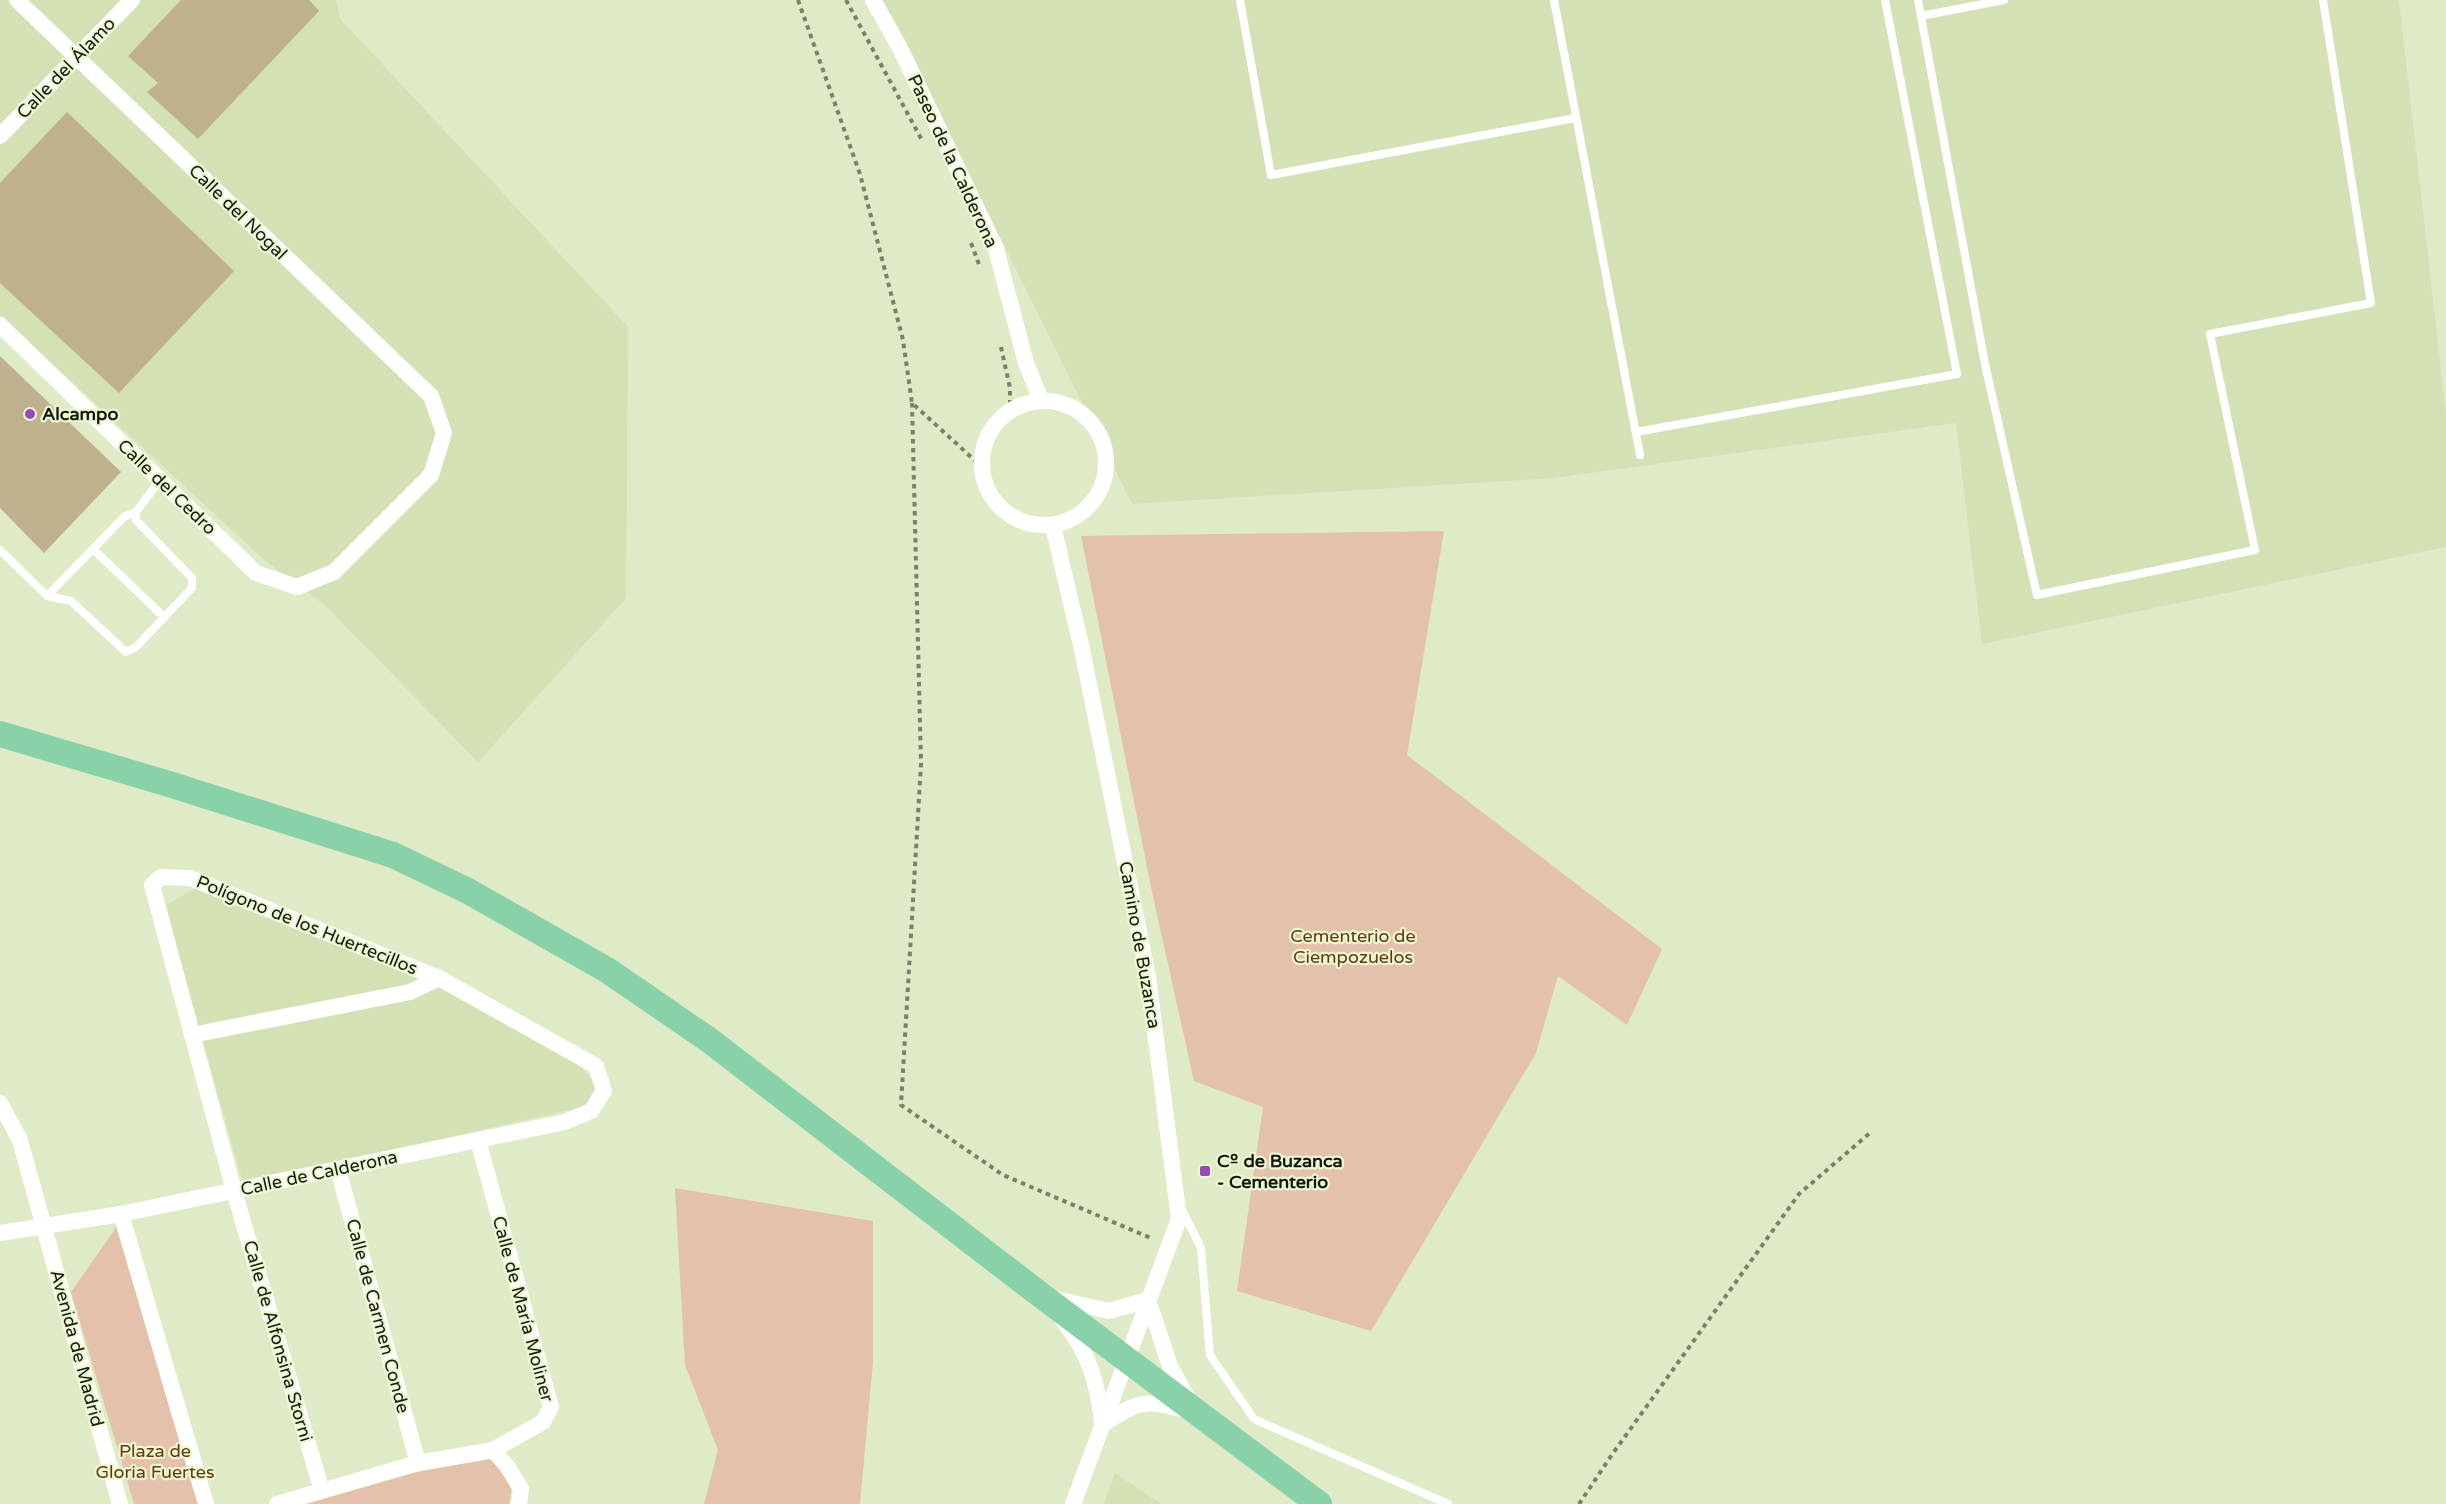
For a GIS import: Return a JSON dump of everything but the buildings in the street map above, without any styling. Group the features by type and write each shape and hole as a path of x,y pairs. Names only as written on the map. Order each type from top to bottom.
{"main road":[{"path":"0,717 169,784"},
{"path":"0,734 169,784 393,855 468,891 608,969 709,1040 1196,1414 1319,1504"}],"street":[{"name":"Calle del Nogal","path":"17,0 431,396 444,433 431,475 334,572 297,587 256,573"},
{"name":"Calle del Álamo","path":"0,136 132,0"},
{"name":"Paseo de la Calderona","path":"873,0 900,48 996,249 1026,363 1041,400"},
{"name":"Calle del Cedro","path":"0,325 256,573"},
{"name":"Paseo de la Calderona","path":"1016,407 1026,363"},
{"path":"1041,400 1063,403 1087,417 1103,441 1107,462 1102,487 1090,507 1071,520 1053,526 1033,526 1001,510 985,487 981,466 988,434 997,421 1016,407 1041,400"},
{"name":"Camino de Buzanca","path":"1053,526 1083,654 1148,977 1179,1219 1073,1504"},
{"name":"Polígono de los Huertecillos","path":"234,1191 152,885 161,877 190,878 439,978 596,1066 604,1091 591,1111"},
{"name":"Polígono de los Huertecillos","path":"192,1035 410,992 439,978"},
{"name":"Avenida de Madrid","path":"0,1103 20,1140 120,1504"},
{"name":"Calle de Calderona","path":"44,1226 121,1214 565,1122 591,1111"},
{"name":"Calle de María Moliner","path":"478,1140 551,1407 543,1422 493,1450"},
{"name":"Calle de Carmen Conde","path":"338,1169 418,1463"},
{"name":"Calle de Alfonsina Storni","path":"234,1191 322,1491"},
{"path":"121,1214 206,1504"},
{"path":"0,1233 44,1226"},
{"path":"1042,1296 1109,1311 1149,1300 1170,1366 1196,1414"},
{"path":"1042,1296 1079,1342 1098,1388 1103,1425 1129,1406 1156,1402 1196,1414"},
{"path":"277,1504 418,1463 493,1450 507,1466 521,1489 519,1504"}],"lane":[{"path":"1240,0 1271,176 1575,118"},
{"path":"1554,0 1640,455"},
{"path":"1636,432 1957,374 1885,0"},
{"path":"1918,0 1985,364 2037,595 2255,550 2210,334 2371,303 2323,0"},
{"path":"1921,16 2004,0"},
{"path":"47,596 123,517 136,512 160,480"},
{"path":"0,550 47,596 71,601 126,652 136,647 192,588 192,578 136,520 136,512"},
{"path":"93,549 164,617"},
{"path":"1177,1200 1201,1248 1210,1355 1254,1419 1448,1504"}],"path":[{"path":"798,0 860,174 903,340 912,403 921,764 901,1105 1003,1175 1169,1246"},
{"path":"846,0 925,146"},
{"path":"970,241 982,273"},
{"path":"999,336 1016,407"},
{"path":"912,403 981,466"},
{"path":"1579,1504 1799,1194 1871,1132"}],"shaded area":[{"path":"0,0 336,0 340,19 628,327 626,598 478,762 326,606 263,559 0,315"},
{"path":"883,0 2399,0 2446,415 2446,547 1982,644 1956,423 1553,478 1132,504"},
{"path":"199,886 388,961 568,1052 596,1085 587,1106 243,1183 165,906"},
{"path":"1115,1473 1161,1504 1104,1504"}],"green space":[{"name":"Cementerio de Ciempozuelos","path":"1444,531 1407,755 1662,949 1627,1025 1558,976 1536,1053 1371,1331 1237,1291 1263,1107 1194,1081 1152,892 1081,536"},
{"path":"675,1188 873,1221 873,1362 860,1504 704,1504 718,1450 685,1365"},
{"name":"Plaza de Gloria Fuertes","path":"118,1225 201,1504 134,1504 71,1292"},
{"path":"491,1459 512,1485 509,1504 297,1504 417,1472"}],"place":[{"name":"Alcampo","path":"30,414"},
{"name":"Cº de Buzanca - Cementerio","path":"1205,1171"}]}
